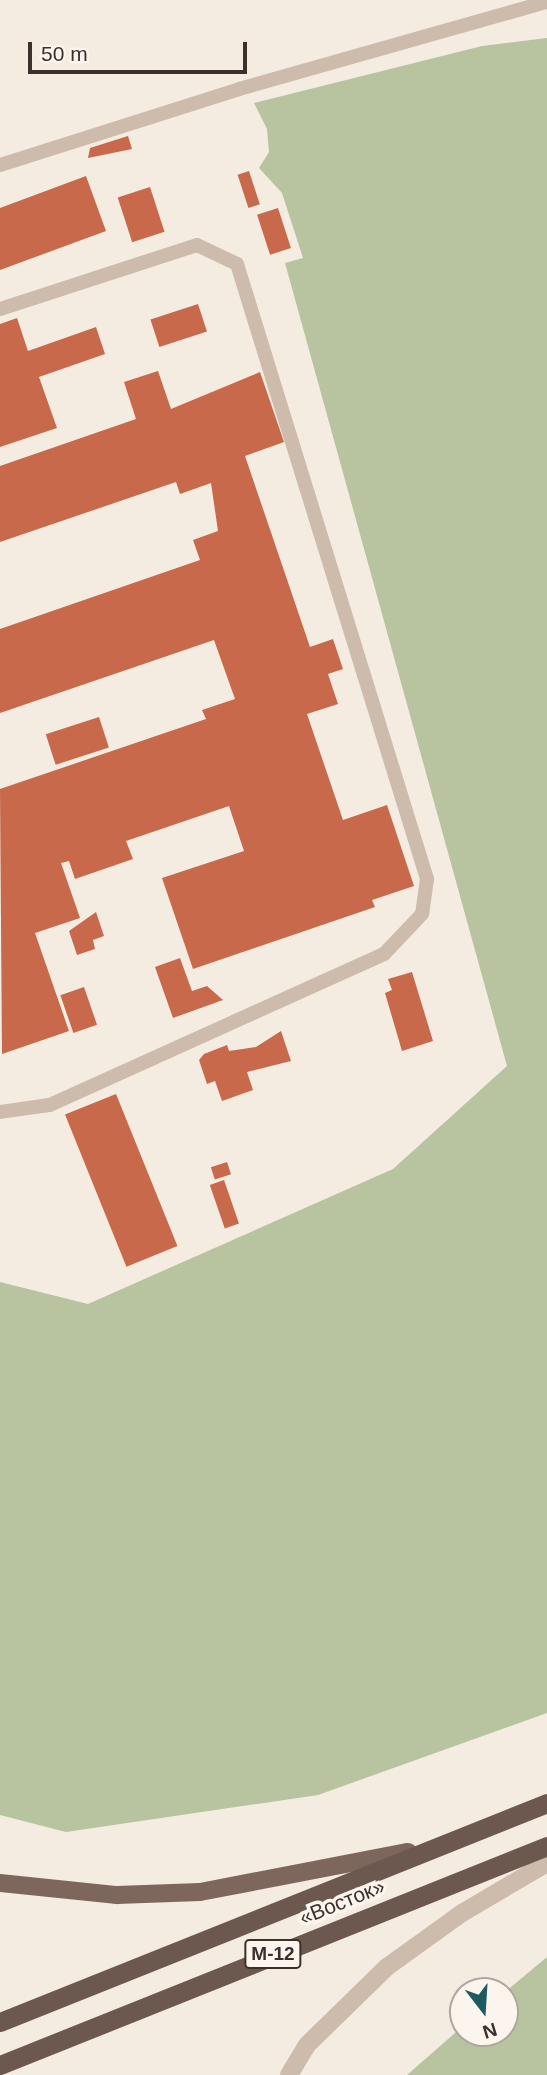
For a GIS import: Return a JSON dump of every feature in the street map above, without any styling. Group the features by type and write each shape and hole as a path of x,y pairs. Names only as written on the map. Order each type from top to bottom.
{"highway":[{"name":"«Восток»","path":"0,2022 428,1847 547,1803"},
{"name":"«Восток»","path":"0,2065 547,1846"}],"main road":[{"path":"0,1883 117,1895 200,1892 428,1847"}],"street":[{"path":"289,2075 307,2045 387,1967 462,1913 547,1863"}],"lane":[{"path":"0,165 239,89 547,2"},
{"path":"0,309 197,245 237,264 427,879 422,914 384,954 49,1105 0,1112"}],"green space":[{"path":"547,38 547,1713 318,1795 66,1832 0,1815 0,1282 88,1304 393,1169 507,1066 285,263 303,258 282,193 259,168 269,152 267,129 254,103 482,46"},
{"path":"547,1957 547,2075 407,2075 449,2038 449,2047 519,2047 519,1980"}],"building":[{"path":"128,136 132,149 88,158 90,148"},
{"path":"249,171 260,204 248,208 238,175"},
{"path":"86,176 106,231 0,270 0,208"},
{"path":"150,187 165,232 132,242 118,198"},
{"path":"278,208 291,248 270,255 257,215"},
{"path":"198,304 207,332 159,347 150,319"},
{"path":"17,318 28,351 96,327 105,354 39,377 57,428 0,447 0,324"},
{"path":"158,371 171,409 260,372 284,442 245,456 310,647 333,639 343,669 328,674 338,704 307,714 343,820 387,805 414,886 372,900 375,907 193,969 162,878 244,851 229,806 126,841 133,859 75,879 69,861 61,863 80,918 35,933 69,1031 2,1054 0,789 206,719 202,710 235,699 214,640 0,713 0,629 200,560 193,540 218,531 211,483 180,494 176,482 0,542 0,466 136,419 124,382"},
{"path":"99,717 109,747 56,765 46,734"},
{"path":"96,912 104,936 93,940 95,949 77,955 69,931"},
{"path":"180,958 192,991 207,986 223,1000 173,1018 155,967"},
{"path":"412,972 433,1041 402,1051 385,993 392,990 388,979"},
{"path":"84,987 97,1025 73,1033 60,995"},
{"path":"281,1031 291,1061 247,1072 253,1090 222,1101 215,1081 207,1084 199,1060 204,1054 227,1045 229,1051 256,1047"},
{"path":"116,1094 177,1246 126,1267 65,1115"},
{"path":"227,1162 231,1174 215,1180 211,1167"},
{"path":"224,1180 239,1223 225,1228 210,1185"}]}
